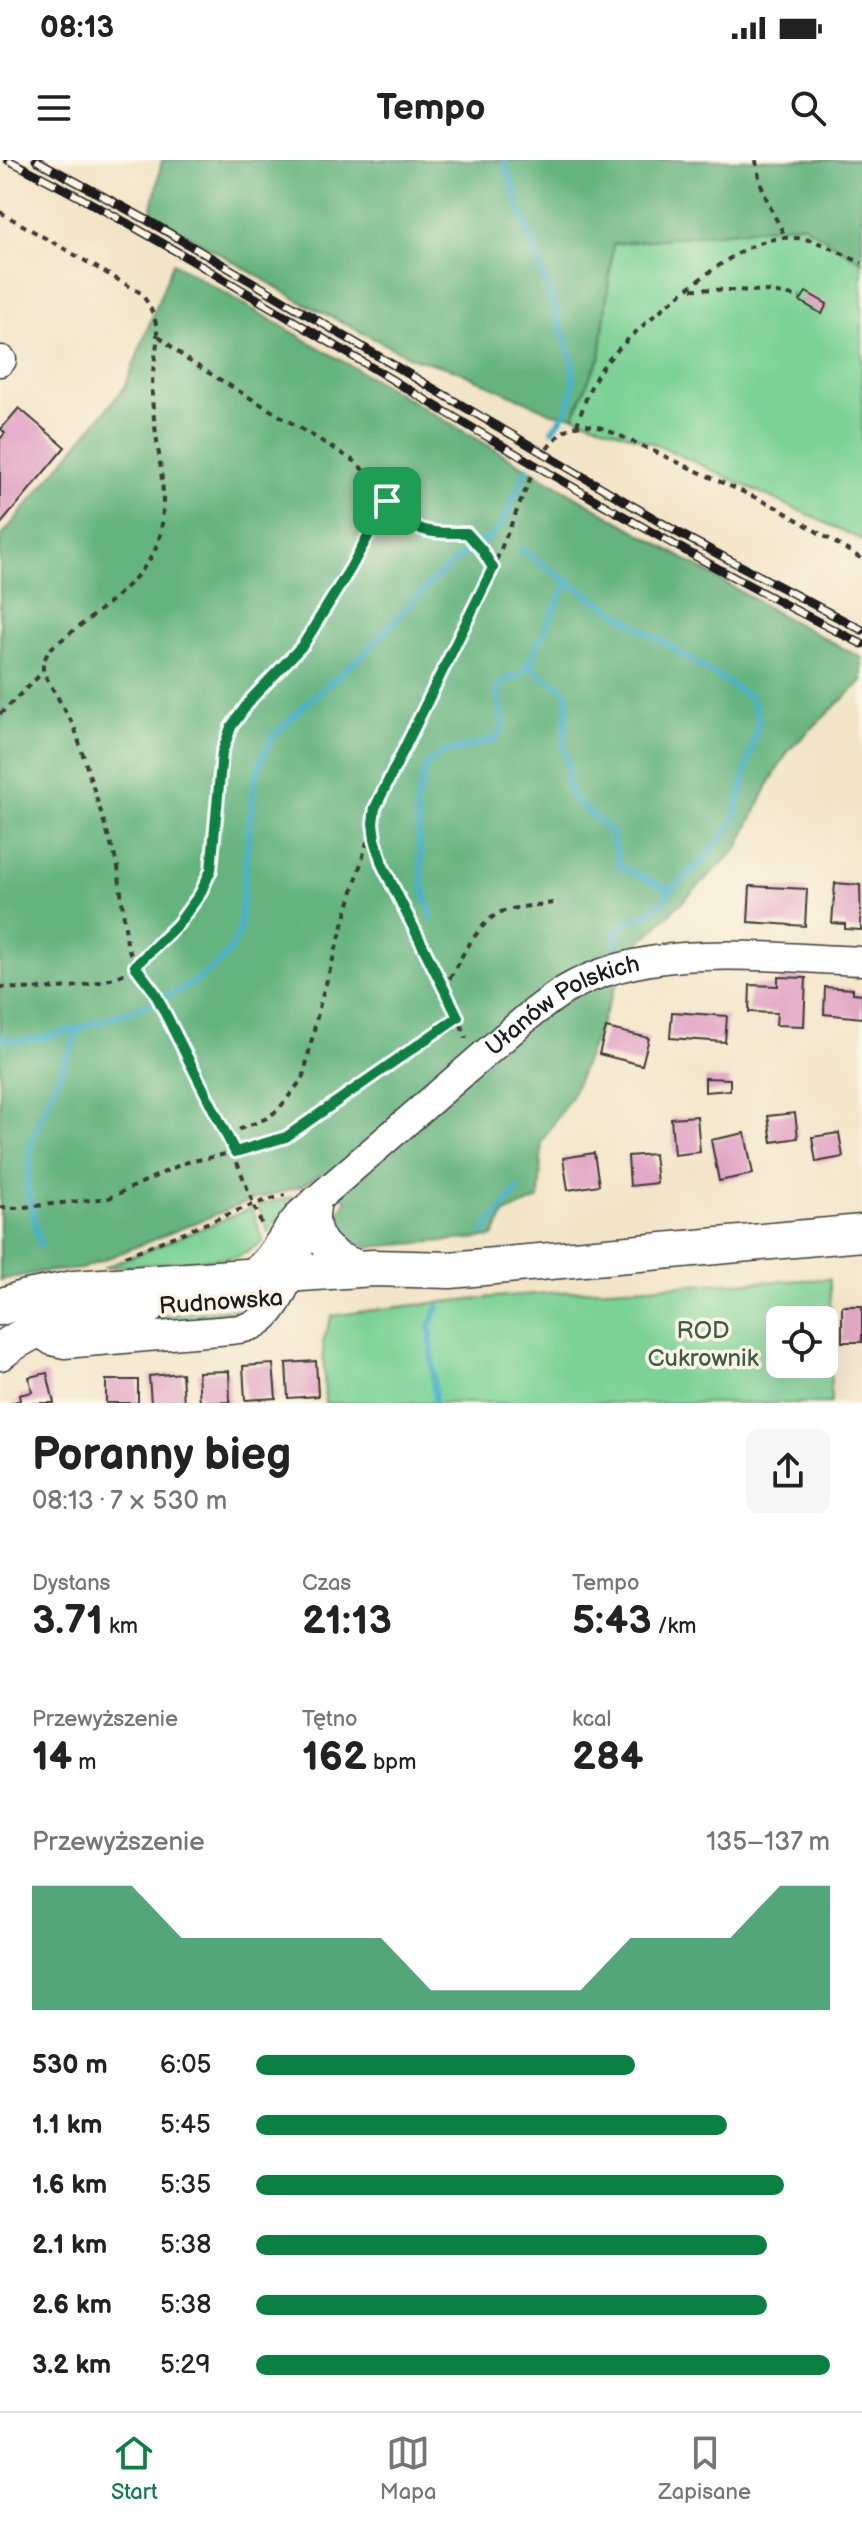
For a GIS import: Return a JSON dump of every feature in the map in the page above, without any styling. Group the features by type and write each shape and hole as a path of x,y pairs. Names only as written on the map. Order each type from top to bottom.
{"main road":[{"name":"Rudnowska","path":"0,1352 34,1329 73,1316 284,1286 373,1268 450,1270 862,1233"},
{"name":"Rudnowska","path":"0,1307 74,1289 244,1278 284,1286 365,1289 450,1270"}],"street":[{"name":"Ułanów Polskich","path":"244,1278 268,1261 309,1194 565,990 598,975 632,966 694,956 862,961"},
{"name":"Ułanów Polskich","path":"284,1286 312,1211 309,1194"},
{"path":"309,1194 320,1238 336,1256 373,1268"}],"path":[{"path":"756,160 764,194 786,238"},
{"path":"0,212 141,293 153,313 159,336 152,393 163,493 159,540 149,560 121,591 49,650 43,672 74,726 118,867 127,944 135,966 154,991 227,1134 263,1229"},
{"path":"577,425 597,375 610,356 722,264 750,247 771,239 795,237 862,263"},
{"path":"690,289 765,291 800,297"},
{"path":"159,336 186,359 356,462 375,481 387,501 406,522 427,533 467,533 493,568"},
{"path":"547,449 566,428 589,424 605,429 778,508 862,559"},
{"path":"227,1134 265,1119 278,1110 303,1078 320,1004 375,808 493,568 533,472"},
{"path":"0,987 63,986 101,981 123,974 178,924 200,894 211,870 222,753 231,727 252,698 303,645 387,501"},
{"path":"0,714 43,672"},
{"path":"373,823 382,864 458,1017 476,1061"},
{"path":"444,989 469,947 494,915 506,910 559,902"},
{"path":"0,1207 109,1198 184,1163 286,1137 458,1017"},
{"path":"118,1259 254,1204 309,1194"}],"green space":[{"path":"162,160 862,160 862,262 802,224 613,244 600,359 574,416 552,413 453,369 412,358 300,301 151,213"},
{"path":"802,224 862,262 862,540 660,446 574,416 600,359 613,244"},
{"path":"173,263 786,618 862,658 862,681 789,750 767,787 738,848 629,953 572,1095 542,1141 539,1199 505,1213 493,1237 369,1247 346,1241 335,1230 335,1219 347,1200 319,1175 302,1186 249,1201 81,1269 41,1272 0,1280 0,538 125,387"},
{"path":"294,1197 268,1232 258,1205"},
{"path":"252,1208 263,1242 237,1257 103,1268"},
{"name":"ROD Cukrownik","path":"830,1279 830,1306 766,1306 766,1378 831,1378 831,1403 325,1403 323,1342 332,1316 518,1295"},
{"path":"264,1307 255,1317 59,1331 178,1314"}],"building":[{"path":"806,292 827,304 822,314 800,301"},
{"path":"19,408 65,447 0,525 0,439 5,433 1,429"},
{"path":"835,883 860,885 861,930 845,929 845,924 832,923"},
{"path":"750,886 807,889 805,926 748,922"},
{"path":"778,977 806,978 804,1026 776,1025 777,1013 749,1012 750,985 778,986"},
{"path":"825,987 853,989 853,993 862,994 862,1018 824,1014"},
{"path":"672,1012 727,1016 725,1042 670,1038"},
{"path":"606,1028 649,1038 642,1065 599,1054"},
{"path":"705,1078 730,1079 730,1090 705,1092"},
{"path":"795,1113 798,1138 772,1142 768,1116"},
{"path":"697,1116 700,1152 674,1155 671,1118"},
{"path":"745,1133 753,1174 719,1181 711,1140"},
{"path":"839,1133 843,1157 816,1162 812,1137"},
{"path":"594,1153 599,1185 568,1190 563,1158"},
{"path":"654,1154 657,1183 630,1186 628,1156"},
{"path":"842,1306 862,1306 862,1342 842,1342"},
{"path":"316,1361 318,1396 288,1398 286,1363"},
{"path":"273,1364 276,1398 245,1400 243,1366"},
{"path":"229,1371 230,1402 200,1403 198,1372"},
{"path":"47,1373 54,1403 11,1403 20,1400 19,1395 32,1392 29,1377"},
{"path":"182,1373 184,1403 151,1403 149,1376"},
{"path":"106,1380 138,1380 138,1403 106,1403"}],"waterway":[{"path":"504,160 572,359 571,398 565,413 552,430"},
{"path":"0,1037 31,1040 105,1020 173,994 214,968 229,951 239,932 253,790 260,762 272,737 365,653 424,589 456,560 492,535 502,524 527,468"},
{"path":"521,549 750,697 759,718 734,820 707,856 670,890 665,899 615,933 618,952"},
{"path":"568,581 530,661 538,673 568,694 564,745 569,765 566,777 571,795 611,831 619,866 670,890"},
{"path":"432,918 423,887 416,803 427,763 441,754 496,739 504,723 497,690 503,681 519,676 530,661"},
{"path":"40,1245 27,1187 32,1138 80,1027"},
{"path":"483,1232 518,1189"},
{"path":"435,1403 430,1326 438,1307"}],"railway":[{"path":"8,160 189,259 611,509 862,644"},
{"path":"36,160 147,220 684,536 862,630"}],"route":[{"path":"387,501 406,522 427,533 467,533 493,568 375,808 373,823 382,864 458,1017 286,1137 235,1152 154,991 135,966 178,924 200,894 211,870 222,753 231,727 252,698 303,645 387,501"}]}
